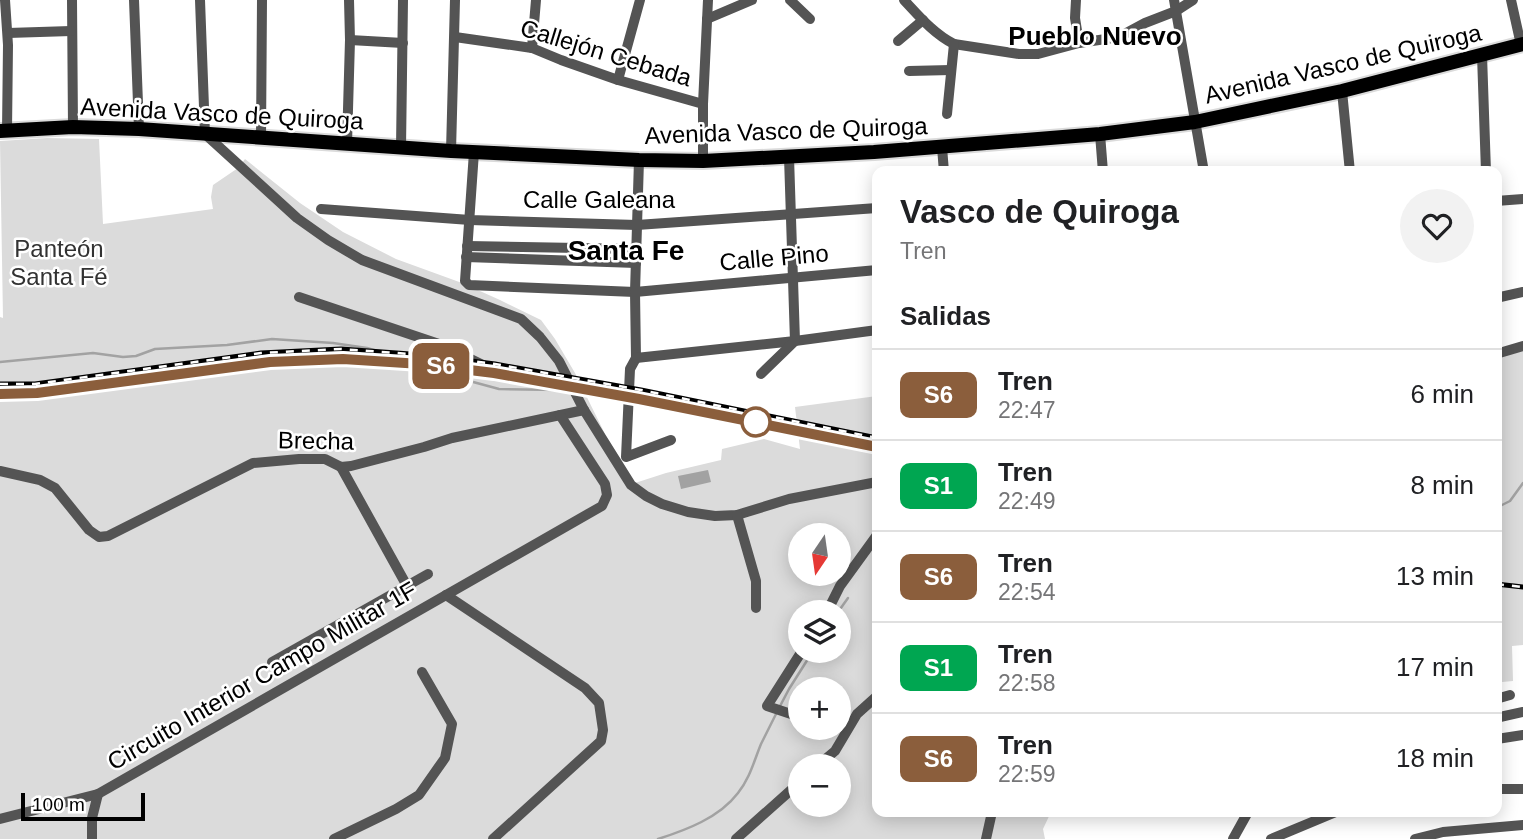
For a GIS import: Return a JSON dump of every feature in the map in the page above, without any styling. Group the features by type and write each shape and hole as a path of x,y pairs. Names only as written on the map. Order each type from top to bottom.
{"main road":[{"name":"Avenida Vasco de Quiroga","path":"4,131 73,127 139,129 401,148 639,160 703,161 789,157 1100,134 1195,122 1342,91 1522,45"}],"street":[{"path":"4,131 4,46 8,33 5,0"},
{"path":"72,0 73,127"},
{"path":"135,0 139,129"},
{"path":"200,0 205,134 297,218 362,260 521,319 559,361 584,410 631,485 662,504 715,516 737,515 789,499 872,483"},
{"path":"261,0 261,138"},
{"path":"347,144 349,0"},
{"path":"401,148 403,0"},
{"path":"451,151 455,0"},
{"path":"532,48 536,0"},
{"path":"618,80 640,0"},
{"path":"703,161 708,0"},
{"path":"707,19 752,0"},
{"path":"790,0 810,19"},
{"path":"904,0 936,32 954,44 1019,54 1038,54 1079,43 1119,37 1175,6 1193,0"},
{"path":"1076,0 1075,18 1079,43"},
{"path":"1511,0 1522,45"},
{"path":"1175,6 1203,166"},
{"path":"898,41 923,20"},
{"path":"8,33 71,31"},
{"name":"Callejón Cebada","path":"455,37 532,48 618,80 703,104"},
{"path":"350,40 403,43"},
{"path":"947,114 954,44"},
{"path":"1482,55 1486,166"},
{"path":"909,71 951,71"},
{"path":"1342,91 1349,166"},
{"path":"1100,134 1103,166"},
{"path":"942,147 944,166"},
{"path":"467,251 474,152"},
{"path":"761,374 795,341 789,157"},
{"path":"639,160 636,358 629,369 626,457 671,440"},
{"path":"1502,201 1523,199"},
{"name":"Calle Galeana","path":"321,209 470,220 637,225 872,208"},
{"path":"467,251 541,247 636,249"},
{"path":"541,247 541,260"},
{"path":"467,251 541,260 636,262"},
{"name":"Calle Pino","path":"467,251 466,284 469,285 635,292 872,270"},
{"path":"1502,297 1523,292"},
{"path":"299,298 442,345 489,368 543,381 567,378"},
{"path":"636,358 872,331"},
{"path":"1502,352 1523,346"},
{"name":"Brecha","path":"0,471 40,480 55,488 89,530 99,537 108,536 253,463 325,459 341,467 351,466 452,438 584,410"},
{"name":"Circuito Interior Campo Militar 1F","path":"0,819 98,794 602,506 607,495 605,484 560,415"},
{"path":"341,467 407,586"},
{"path":"737,515 756,582 756,608"},
{"path":"833,600 872,541"},
{"path":"272,662 428,575"},
{"name":"Circuito Interior Campo Militar 1F","path":"446,595 584,688 598,703 603,730 601,741 494,839"},
{"path":"788,713 767,706 794,663"},
{"path":"334,839 419,795 445,758 452,724 422,672"},
{"path":"1502,697 1510,695"},
{"path":"851,720 872,700"},
{"path":"1502,717 1523,712"},
{"path":"1502,738 1523,735"},
{"path":"1502,789 1523,789"},
{"path":"736,839 788,793"},
{"name":"Circuito Interior Campo Militar 1F","path":"92,839 92,818 98,794"},
{"path":"986,839 991,817"},
{"path":"1233,839 1245,817"},
{"path":"1271,839 1324,817"},
{"path":"1415,839 1443,832 1523,825"}],"green space":[{"name":"Panteón Santa Fé","path":"99,139 103,224 213,209 213,185 238,168 245,159 300,203 343,232 396,259 462,283 541,320 575,373 606,436 635,483 721,460 722,449 764,439 800,449 795,407 872,397 872,817 1049,817 1043,829 1045,839 0,839 0,317 3,318 0,141"},
{"path":"1523,351 1523,645 1512,646 1513,681 1502,682 1502,356"}],"shaded area":[{"path":"708,470 711,482 681,489 678,476"}],"waterway":[{"path":"0,362 93,353 136,356 155,349 227,345 272,339 367,348 499,389 559,390"},
{"path":"1502,505 1510,501 1523,483"},
{"path":"779,708 805,663"},
{"path":"658,839 701,822 730,802 746,781 776,714"}],"railway":[{"path":"0,384 35,384 261,353 341,349 495,364 641,390 872,437"},
{"path":"1502,585 1523,587"}],"train":[{"name":"S6","path":"0,394 37,393 270,362 343,359 421,364 494,373 872,446"}],"district":[{"name":"Pueblo Nuevo","path":"1095,36"},
{"name":"Santa Fe","path":"626,250"}]}
